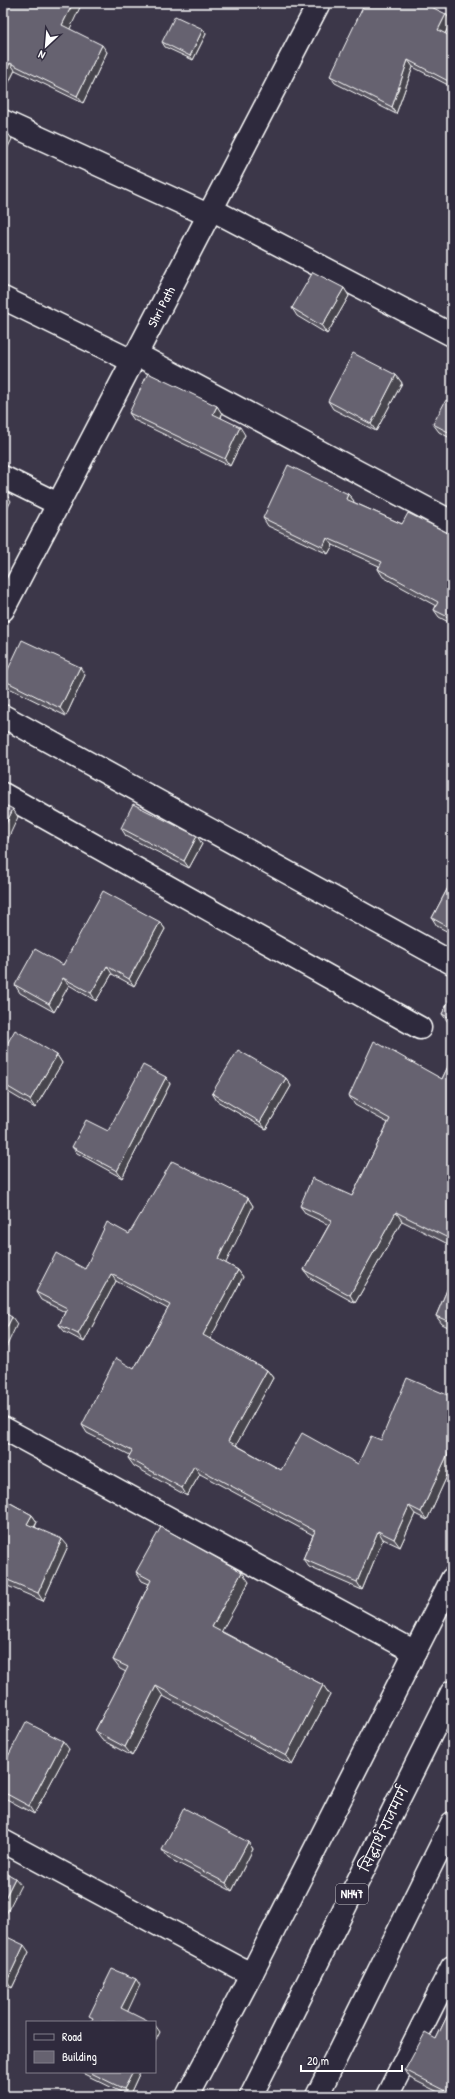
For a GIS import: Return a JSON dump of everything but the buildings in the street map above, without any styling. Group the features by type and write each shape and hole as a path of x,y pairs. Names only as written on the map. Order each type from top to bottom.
{"main road":[{"name":"Shri Path","path":"3,610 318,3"},
{"path":"3,121 210,212 452,335"},
{"path":"3,298 134,358 452,522"},
{"path":"3,477 58,504"},
{"path":"3,716 452,964"},
{"path":"3,794 420,1028"},
{"path":"3,1428 415,1652"},
{"path":"187,2096 252,1973 452,1579"},
{"name":"सिद्धार्थ राजमार्ग","path":"251,2096 452,1692"},
{"path":"316,2096 452,1823"},
{"path":"3,1841 239,1968 252,1973"},
{"path":"387,2096 452,1967"}]}
